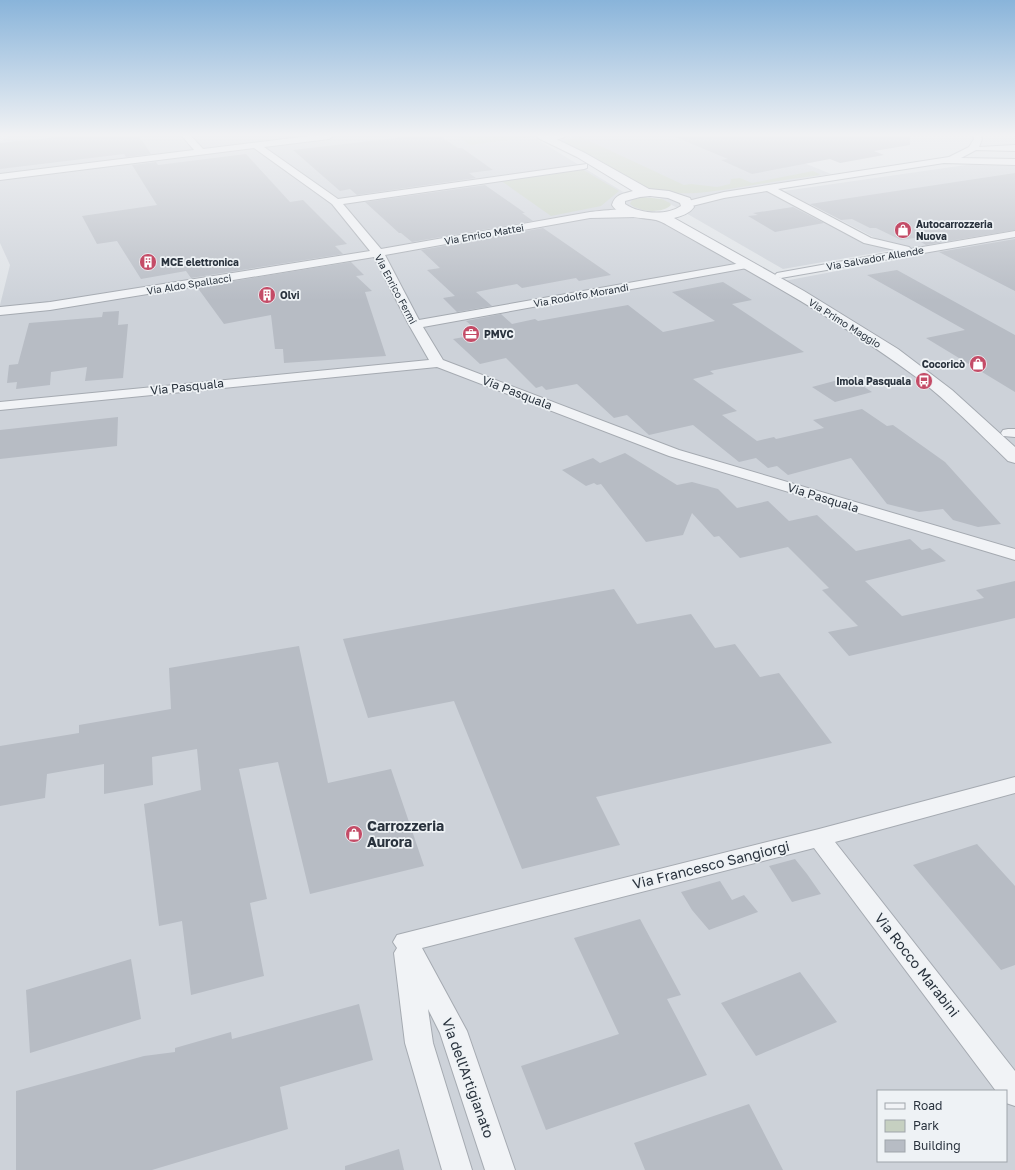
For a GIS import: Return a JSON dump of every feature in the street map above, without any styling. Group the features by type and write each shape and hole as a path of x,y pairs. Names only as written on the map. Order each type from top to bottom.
{"street":[{"name":"Via Enrico Fermi","path":"320,191 336,202 378,253 415,325 438,363"},
{"path":"336,202 415,191"},
{"name":"Via Primo Maggio","path":"622,191 621,209 637,214 656,216 672,222 874,340 922,374 1015,457"},
{"name":"Via Primo Maggio","path":"644,191 675,196 686,201 683,220 781,275 885,337 942,376 1012,436"},
{"path":"675,196 724,195 752,191"},
{"path":"773,191 868,241 916,251"},
{"name":"Via Primo Maggio","path":"621,201 648,192"},
{"path":"684,208 724,195"},
{"name":"Via Enrico Mattei","path":"590,215 621,201"},
{"name":"Via Primo Maggio","path":"656,216 684,208"},
{"name":"Via Enrico Mattei","path":"378,253 590,215 613,213 637,214"},
{"name":"Via Salvador Allende","path":"781,275 1015,234"},
{"name":"Via Aldo Spallacci","path":"0,311 50,306 378,253"},
{"name":"Via Rodolfo Morandi","path":"415,325 747,265"},
{"name":"Via Pasquala","path":"0,406 438,363 674,453 1015,555"},
{"name":"Via Francesco Sangiorgi","path":"406,942 819,838 1015,785"},
{"name":"Via Rocco Marabini","path":"819,838 1015,1093"},
{"path":"406,942 419,1043 457,1170"},
{"name":"Via dell'Artigianato","path":"406,942 454,1031 500,1170"}],"shaded area":[{"path":"0,191 621,191 773,283 912,257 784,191 1015,191 1015,1170 0,1170 0,305 10,265 0,243"},
{"path":"647,191 777,191 892,250 783,269"}],"green space":[{"path":"515,191 619,191 601,206 551,216"},
{"path":"653,191 717,191 695,193 669,193"},
{"path":"642,197 662,199 671,205 662,210 650,211 639,209 630,204 632,200"}],"building":[{"path":"148,191 280,191 290,202 303,200 347,244 335,246 343,254 191,278 186,271 141,279 117,241 97,244 82,216 157,205"},
{"path":"352,191 388,191 357,195"},
{"path":"445,191 493,191 525,213 522,213 533,221 412,242 399,233 365,202"},
{"path":"899,191 1015,191 1015,230 926,245 914,238 901,240 852,219 841,220 810,204"},
{"path":"793,207 824,223 775,232 748,216 758,215 753,213"},
{"path":"543,228 611,275 579,281 576,278 522,288 517,284 476,292 492,306 457,312 443,298 455,296 427,270 440,268 421,250"},
{"path":"1015,239 1015,291 939,252"},
{"path":"351,262 364,275 356,276 372,291 365,292 386,356 284,363 283,349 275,349 271,315 224,324 197,287"},
{"path":"897,270 1015,335 1015,392 926,338 965,330 867,275"},
{"path":"723,282 752,300 732,304 804,352 710,371 714,374 693,379 737,411 722,415 757,441 774,437 776,439 824,428 813,420 862,409 887,426 893,425 945,462 1001,524 978,527 953,520 943,509 919,512 887,504 851,458 788,475 777,466 768,468 756,458 739,462 693,425 649,435 627,415 614,418 577,384 546,390 542,386 536,388 506,358 480,364 453,339 464,337 461,334 477,330 466,321 501,314 512,324 535,319 538,321 628,305 663,332 715,321 672,292"},
{"path":"119,311 118,325 128,324 123,378 85,381 87,367 51,372 50,385 16,389 17,382 7,383 9,365 18,364 29,323 102,317 103,312"},
{"path":"849,377 872,392 835,402 812,387"},
{"path":"118,417 117,446 0,459 0,430"},
{"path":"625,453 677,485 692,482 718,489 737,508 768,501 789,521 817,515 856,551 910,539 922,550 930,548 946,561 865,581 902,616 984,598 976,590 1015,581 1015,618 849,656 828,632 858,626 822,590 829,588 788,547 740,558 719,536 714,537 692,513 683,535 646,542 601,484 597,485 594,483 586,486 562,470 593,458 600,463"},
{"path":"614,589 637,624 691,614 715,648 735,644 760,677 779,673 832,743 596,797 620,845 522,869 454,701 368,718 343,639"},
{"path":"299,646 328,783 391,769 424,866 310,894 278,762 239,769 267,899 250,903 264,976 191,995 182,921 159,926 144,804 201,790 197,749 152,757 153,785 104,794 104,764 47,774 45,798 0,806 0,746 79,733 79,725 171,709 169,668"},
{"path":"977,844 1015,886 1015,965 1001,970 913,865"},
{"path":"795,859 821,894 792,902 769,866"},
{"path":"720,881 732,900 744,895 758,912 709,930 692,910 681,892"},
{"path":"640,919 681,995 667,999 707,1075 546,1130 521,1066 619,1034 574,938"},
{"path":"131,959 141,1019 30,1053 26,990"},
{"path":"800,972 837,1022 756,1056 721,1003"},
{"path":"359,1004 373,1060 280,1087 288,1129 152,1170 16,1170 16,1091 144,1056 175,1052 175,1048 231,1032 232,1039"},
{"path":"749,1104 783,1170 645,1170 634,1143"},
{"path":"399,1149 404,1170 345,1170 345,1166"}],"place":[{"name":"Autocarrozzeria Nuova","path":"903,230"},
{"name":"MCE elettronica","path":"148,262"},
{"name":"Olvi","path":"267,295"},
{"name":"PMVC","path":"471,334"},
{"name":"Cocoricò","path":"978,364"},
{"name":"Imola Pasquala","path":"924,381"},
{"name":"Carrozzeria Aurora","path":"354,834"}]}
